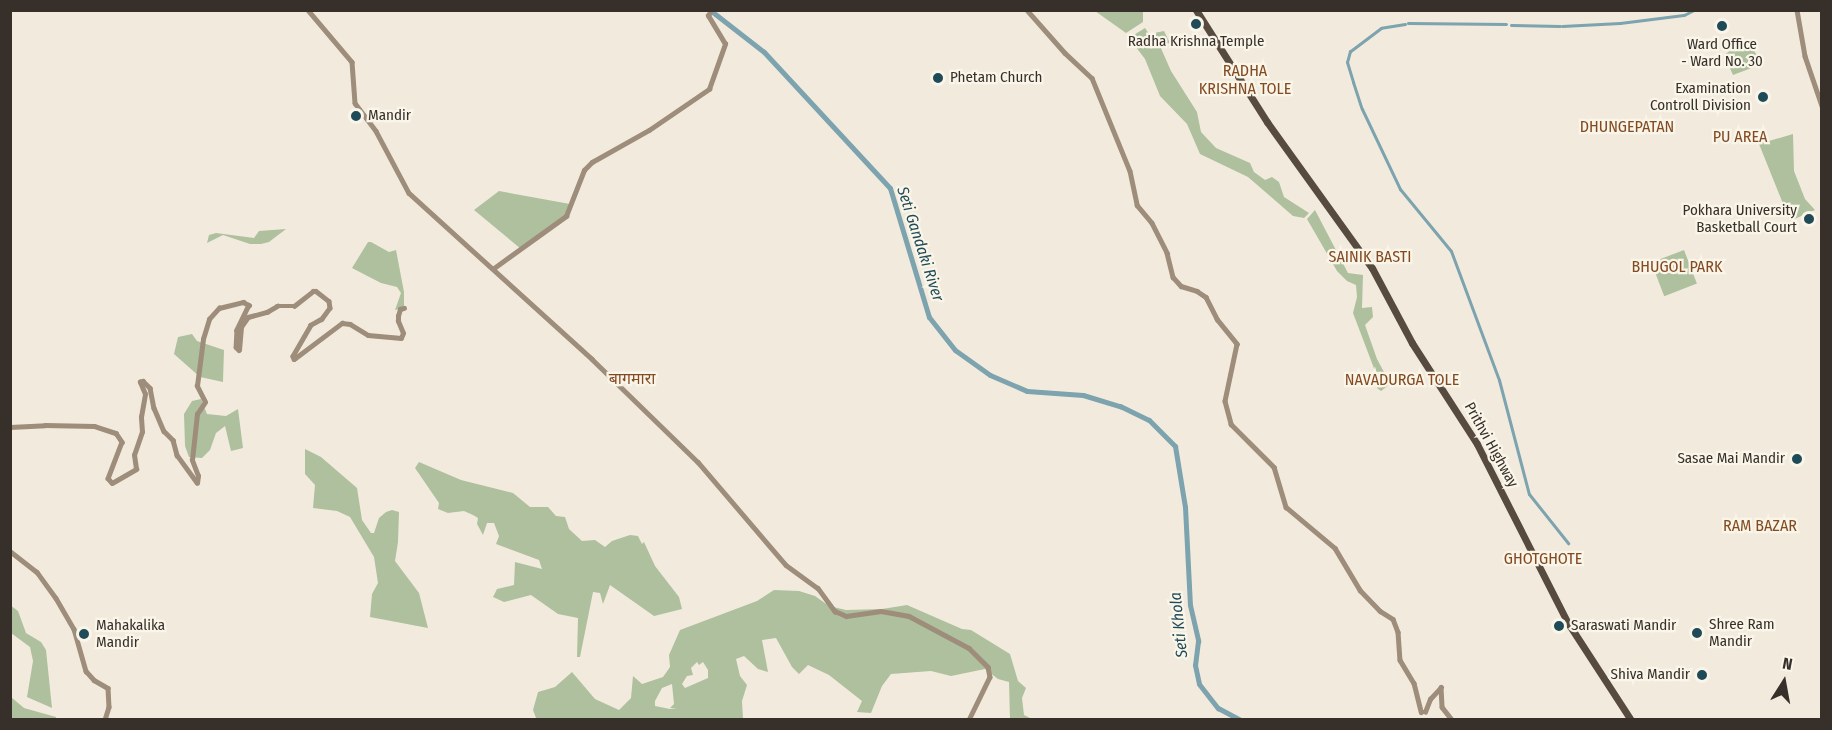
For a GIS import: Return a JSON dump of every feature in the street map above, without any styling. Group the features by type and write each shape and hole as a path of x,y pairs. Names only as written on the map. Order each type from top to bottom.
{"highway":[{"name":"Prithvi Highway","path":"1196,10 1267,123 1372,268 1412,343 1477,444 1568,623 1631,720"}],"street":[{"path":"308,10 352,62 355,103 376,131 409,193 425,210 494,268 702,467 786,565 818,588 835,611 846,616 881,611 909,616 969,648 988,667 990,677 969,720"},
{"path":"1027,10 1065,53 1092,78 1130,171 1137,205 1152,223 1167,253 1173,276 1181,286 1197,291 1206,297 1217,319 1237,344 1225,402 1231,424 1274,467 1286,507 1335,548 1360,590 1380,611 1393,619 1398,632 1400,660 1414,683 1421,712 1425,712 1430,699 1441,687 1442,707 1452,720"},
{"path":"1797,10 1805,56 1821,106"},
{"path":"494,268 566,216 584,170 592,162 649,130 708,91 719,67 725,44 709,13"},
{"path":"10,427 91,426 116,433 122,439 108,478 112,483 136,470 134,455 141,438 141,417 146,394 140,384 143,381 150,387 154,408 164,431 173,440 177,455 197,483 198,476 192,460 197,414 205,402 197,386 206,324 219,308 243,302 249,305 237,330 236,347 238,350 241,327 248,317 267,312 276,306 294,306 316,291 329,301 330,308 322,319 311,325 293,356 294,359 342,323 350,324 368,335 401,338 404,333 398,316 400,309 404,308"},
{"path":"10,550 38,572 74,629 86,671 94,680 108,688 109,707 105,720"}],"green space":[{"path":"1095,11 1143,11 1143,22 1126,33"},
{"path":"1145,28 1149,34 1164,31 1170,43 1160,46 1171,71 1197,112 1201,132 1216,148 1250,163 1254,172 1265,180 1272,177 1279,182 1284,197 1309,213 1304,218 1293,216 1248,177 1200,154 1187,124 1160,96 1145,59 1129,38"},
{"path":"1747,39 1762,64 1733,75 1724,55"},
{"path":"1793,134 1794,171 1805,199 1815,210 1790,221 1759,144"},
{"path":"499,191 570,204 568,213 521,249 474,210"},
{"path":"1315,210 1348,273 1363,275 1362,308 1372,307 1373,317 1365,325 1377,359 1385,374 1391,379 1390,384 1381,391 1377,388 1375,371 1353,313 1357,297 1356,285 1347,281 1337,271 1307,219"},
{"path":"286,229 269,242 261,244 250,244 223,235 207,243 209,235 216,233 254,238 259,231"},
{"path":"368,242 389,252 396,250 404,292 404,308 395,310 401,293 397,287 381,283 352,268"},
{"name":"BHUGOL PARK","path":"1684,250 1697,284 1664,296 1651,263"},
{"path":"192,334 197,341 224,350 223,382 200,377 174,354 178,337"},
{"path":"201,399 207,414 226,416 238,409 243,448 231,451 225,426 216,433 210,450 202,458 189,457 185,446 184,414 192,401"},
{"path":"305,449 321,457 357,488 362,520 371,533 374,533 379,518 386,512 392,510 399,512 395,561 419,593 428,628 370,617 372,594 378,583 374,557 350,517 337,511 313,508 315,485 305,474"},
{"path":"419,462 461,480 513,493 530,507 548,507 556,516 565,517 569,529 582,541 595,540 605,547 612,541 630,535 638,536 642,544 644,542 655,566 679,597 682,609 654,616 610,585 603,604 600,593 593,592 580,657 577,657 578,618 558,614 531,595 504,602 493,597 497,589 514,585 515,562 542,569 539,560 496,544 499,536 494,523 487,523 483,535 477,524 478,518 473,515 464,511 448,513 438,509 439,503 415,468"},
{"path":"774,590 799,591 815,596 829,606 846,610 882,609 907,605 962,629 971,630 1010,654 1018,681 1026,688 1022,698 1024,715 1032,719 1010,719 1009,682 998,679 985,669 951,676 931,671 891,674 882,686 871,713 857,712 862,701 829,675 808,665 799,674 792,667 776,638 762,640 768,672 758,669 744,656 736,659 740,676 747,685 742,701 743,719 536,718 533,710 538,692 555,687 572,672 595,699 619,710 631,698 633,676 642,684 663,677 670,667 669,655 680,630 757,601","holes":["697,662 699,665 703,662 708,670 708,678 685,688 682,684 687,676 693,675 691,668","672,684 674,704 670,708 677,708 670,709 655,706 655,701 662,688"]},
{"path":"10,605 18,611 26,633 41,642 46,650 52,708 27,697 33,661 30,647 11,633"},
{"path":"11,697 24,708 56,717 56,719 11,719"}],"waterway":[{"name":"Seti Gandaki River","path":"710,10 764,52 890,188 929,317 955,350 990,375 1027,391 1083,395 1120,406 1149,420 1175,446 1185,507 1190,605 1198,641 1195,665 1199,684 1218,708 1241,720"},
{"path":"1562,26 1620,23 1684,15 1694,10"},
{"path":"1408,23 1506,24"},
{"path":"1405,24 1381,28 1350,51 1347,62 1353,82 1362,109 1400,189 1451,251 1499,380 1529,494 1568,543"},
{"path":"1511,25 1560,26"}],"place":[{"name":"Radha Krishna Temple","path":"1196,24"},
{"name":"Ward Office - Ward No. 30","path":"1722,26"},
{"name":"Phetam Church","path":"938,78"},
{"name":"Examination Controll Division","path":"1763,97"},
{"name":"Mandir","path":"356,116"},
{"name":"Pokhara University Basketball Court","path":"1809,219"},
{"name":"Sasae Mai Mandir","path":"1797,459"},
{"name":"Saraswati Mandir","path":"1559,626"},
{"name":"Shree Ram Mandir","path":"1697,633"},
{"name":"Mahakalika Mandir","path":"84,634"},
{"name":"Shiva Mandir","path":"1702,675"}],"district":[{"name":"RADHA KRISHNA TOLE","path":"1245,80"},
{"name":"DHUNGEPATAN","path":"1627,127"},
{"name":"PU AREA","path":"1740,137"},
{"name":"SAINIK BASTI","path":"1370,257"},
{"name":"BHUGOL PARK","path":"1677,267"},
{"name":"बागमारा","path":"632,379"},
{"name":"NAVADURGA TOLE","path":"1402,380"},
{"name":"RAM BAZAR","path":"1760,526"},
{"name":"GHOTGHOTE","path":"1543,559"}],"water label":[{"name":"Seti Khola","path":"1179,625"}]}
